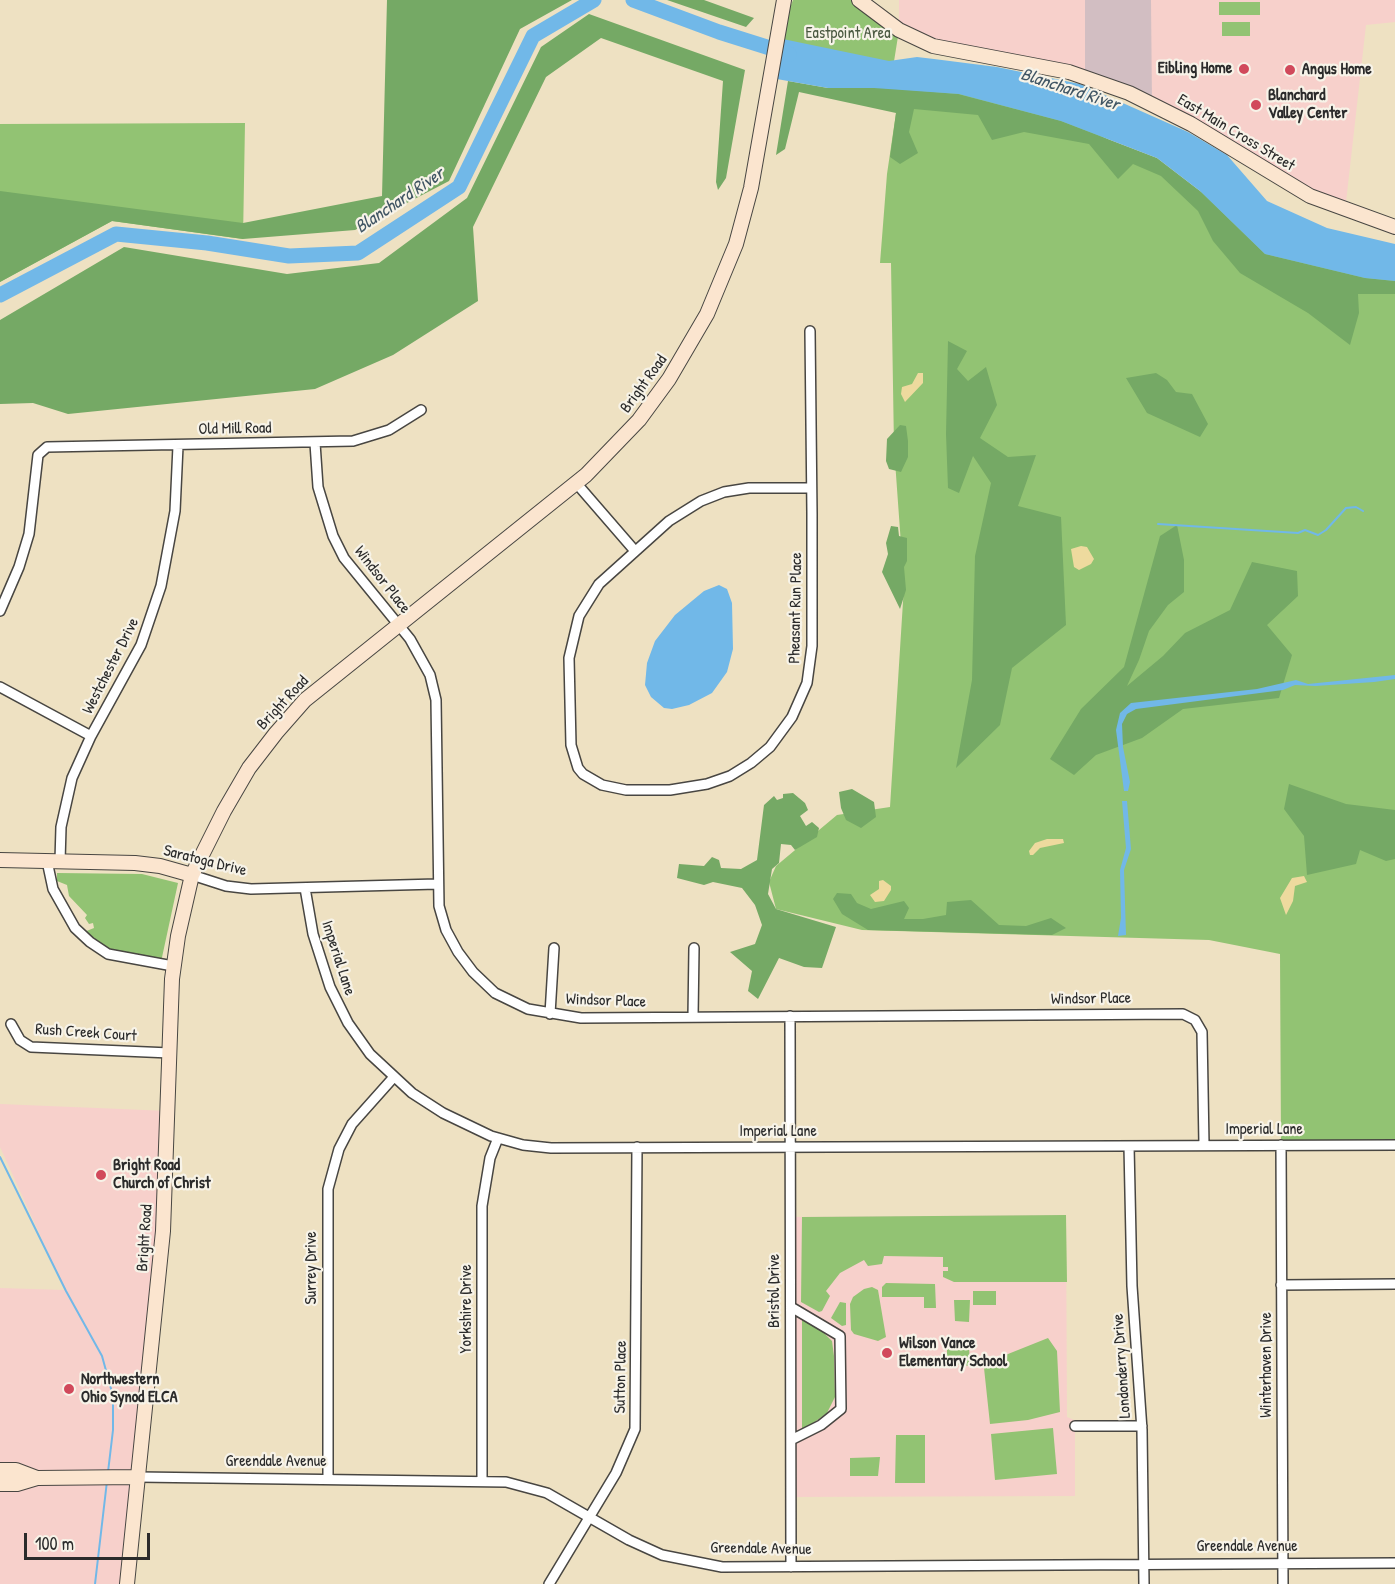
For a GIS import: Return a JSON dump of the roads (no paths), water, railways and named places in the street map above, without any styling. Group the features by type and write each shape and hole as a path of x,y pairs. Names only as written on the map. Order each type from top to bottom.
{"main road":[{"name":"Bright Road","path":"127,1584 163,1231 173,966 192,876 236,789 276,733 319,687 577,484 622,439 654,400 682,358 707,314 727,267 743,219 767,103 784,0"},
{"name":"East Main Cross Street","path":"860,0 899,30 933,46 1069,72 1129,93 1201,130 1310,196 1395,227"},
{"name":"Saratoga Drive","path":"0,860 148,864 192,876"},
{"name":"Greendale Avenue","path":"0,1470 16,1470 38,1478"},
{"name":"Greendale Avenue","path":"0,1484 18,1484 38,1478 138,1477"}],"street":[{"name":"Pheasant Run Place","path":"810,331 812,488 812,646 807,682 792,717 770,747 751,763 718,780 682,789 614,788 591,781 583,774 574,759 570,727 570,652 574,627 584,604 599,584 679,514 712,496 749,488 812,488"},
{"name":"Old Mill Road","path":"0,610 19,567 29,534 37,460 43,449 52,446 178,446 353,441 378,435 401,424 421,410"},
{"name":"Windsor Place","path":"315,443 318,487 333,536 344,558 423,658 430,675 436,700 437,884 446,930 473,972 506,1000 528,1009 581,1018 1158,1014 1189,1016 1199,1025 1202,1032 1204,1145"},
{"name":"Westchester Drive","path":"173,966 108,954 75,928 52,889 54,861 68,790 91,736 141,645 156,606 171,537 178,446"},
{"path":"577,484 635,551"},
{"path":"0,687 91,736"},
{"name":"Saratoga Drive","path":"192,876 239,888 437,884"},
{"name":"Imperial Lane","path":"305,888 313,934 330,987 360,1040 393,1077 443,1113 498,1138 551,1148 1395,1145"},
{"path":"549,1014 554,948"},
{"path":"693,1017 694,948"},
{"name":"Bristol Drive","path":"790,1016 791,1567"},
{"name":"Rush Creek Court","path":"11,1024 20,1040 31,1047 170,1053"},
{"name":"Surrey Drive","path":"328,1479 328,1189 335,1158 352,1124 393,1077"},
{"name":"Yorkshire Drive","path":"482,1481 482,1206 490,1158 498,1138"},
{"name":"Winterhaven Drive","path":"1281,1145 1282,1584"},
{"name":"Londonderry Drive","path":"1129,1146 1131,1286 1142,1426 1144,1584"},
{"name":"Sutton Place","path":"549,1584 616,1473 634,1429 637,1148"},
{"path":"1281,1285 1395,1284"},
{"path":"791,1307 840,1336 841,1398 841,1409 821,1425 791,1440"},
{"path":"1075,1426 1142,1426"},
{"name":"Greendale Avenue","path":"138,1477 482,1481 534,1488 558,1498 628,1540 680,1560 722,1567 1395,1563"}],"water":[{"path":"778,38 889,61 917,57 934,59 997,67 1080,84 1188,132 1227,155 1267,201 1327,228 1395,244 1395,281 1365,278 1265,254 1200,191 1157,158 1061,121 959,94 874,88 828,88 771,78"},
{"path":"719,585 727,589 732,603 733,649 727,672 712,693 689,705 672,709 664,708 651,697 645,685 647,663 655,641 675,615 704,591"},
{"path":"1395,675 1395,679 1374,682 1295,685 1283,690 1136,709 1127,714 1122,724 1123,747 1130,782 1128,791 1124,791 1116,730 1120,713 1131,703 1257,689 1296,680 1308,684"},
{"path":"1122,801 1127,801 1131,849 1124,870 1126,935 1118,936 1121,918 1120,870 1126,848"}],"waterway":[{"name":"Blanchard River","path":"0,295 116,234 207,243 289,256 358,253 459,187 533,36 594,0"},
{"name":"Blanchard River","path":"633,0 719,32 789,54"},
{"path":"1158,524 1298,533 1305,530 1318,535 1326,530 1346,508 1356,507 1363,511"},
{"path":"0,1157 66,1291 102,1356 113,1396 113,1430 108,1472"},
{"path":"95,1584 107,1481"}],"place":[{"name":"Eibling Home","path":"1244,69"},
{"name":"Angus Home","path":"1290,70"},
{"name":"Blanchard Valley Center","path":"1256,105"},
{"name":"Bright Road Church of Christ","path":"101,1175"},
{"name":"Wilson Vance Elementary School","path":"887,1353"},
{"name":"Northwestern Ohio Synod ELCA","path":"69,1389"}],"park label":[{"name":"Eastpoint Area","path":"848,34"}]}
